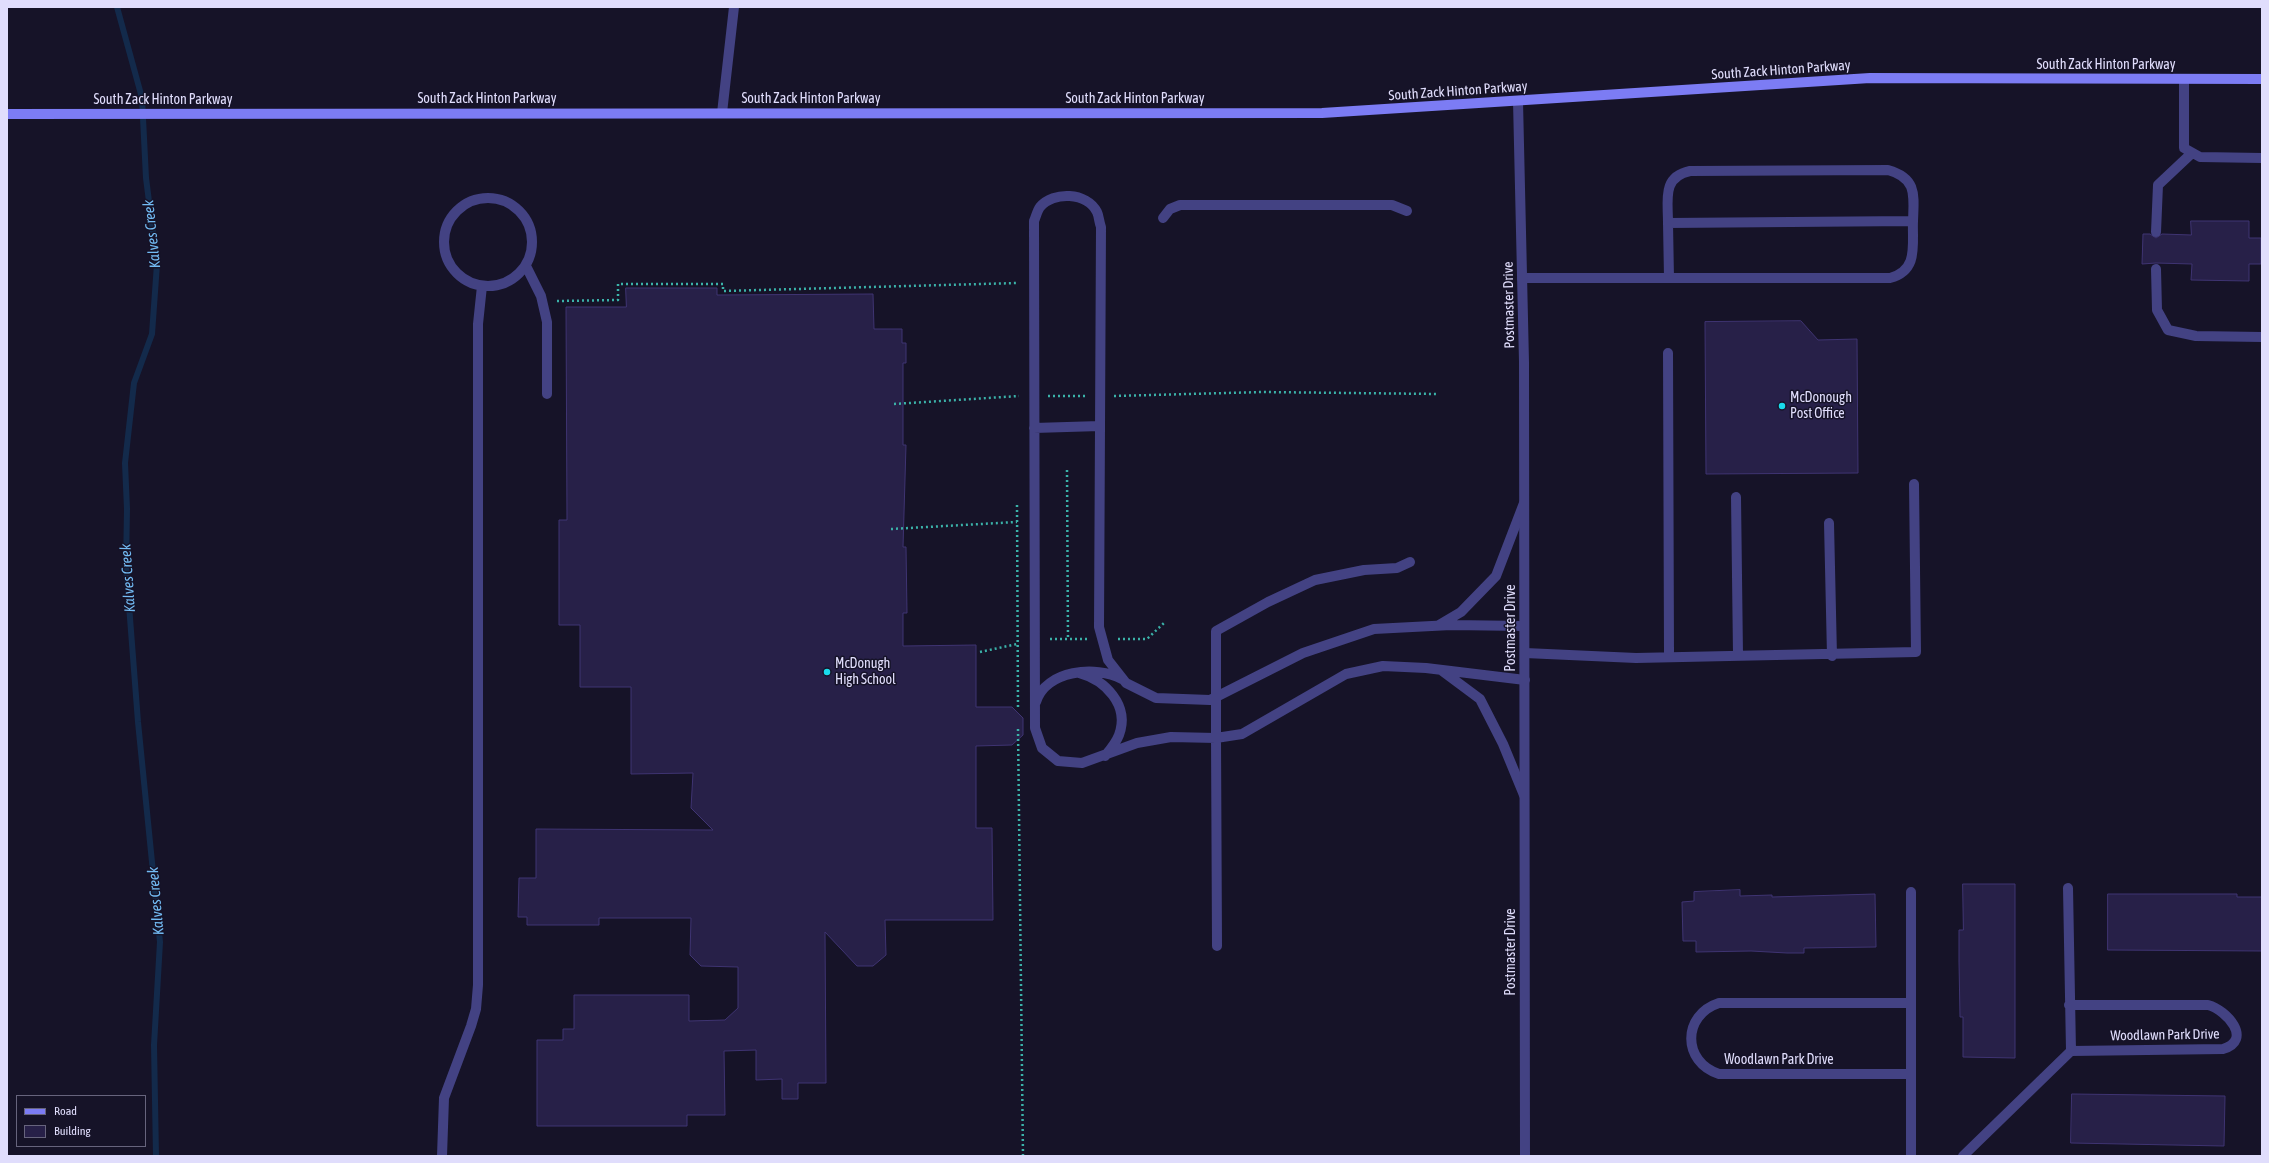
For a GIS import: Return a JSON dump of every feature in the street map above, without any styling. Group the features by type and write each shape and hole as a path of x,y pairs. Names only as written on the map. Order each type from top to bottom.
{"main road":[{"name":"South Zack Hinton Parkway","path":"7,114 1322,113 1870,78 2262,79"}],"street":[{"path":"722,113 734,7"},
{"path":"2184,79 2184,148 2200,157 2262,158"},
{"name":"Postmaster Drive","path":"1518,101 1522,278 1524,501 1526,1156"},
{"path":"2156,232 2158,185 2192,153"},
{"path":"1522,278 1669,278 1890,278 1901,275 1908,269 1913,254 1913,191 1909,180 1900,173 1888,170 1698,171 1680,173 1672,180 1668,193 1669,278"},
{"path":"1105,756 1119,734 1122,722 1099,627 1101,227 1096,211 1085,199 1068,196 1052,198 1040,207 1034,222 1035,728 1042,748 1058,761 1082,763 1105,756 1137,743 1171,737 1216,738 1242,734 1346,674 1383,666 1441,670 1525,680"},
{"path":"482,198 506,201 520,211 526,218 532,233 532,250 526,266 507,282 490,287 469,282 457,274 449,263 444,249 444,235 449,222 457,210 468,202 482,198"},
{"path":"1162,218 1170,209 1180,205 1392,205 1407,211"},
{"path":"1668,223 1913,221"},
{"path":"526,266 542,301 547,322 547,394"},
{"path":"2156,269 2157,310 2168,330 2196,336 2262,337"},
{"path":"442,1156 444,1098 471,1026 476,1009 478,985 478,324 482,286"},
{"path":"1668,353 1669,656"},
{"path":"1034,428 1100,426"},
{"path":"1525,653 1636,658 1738,655 1832,656 1916,652 1914,484"},
{"path":"1736,497 1738,655"},
{"path":"1436,626 1461,612 1496,576 1524,501"},
{"path":"1830,523 1832,656"},
{"path":"1217,946 1216,631 1294,588 1315,580 1364,570 1397,568 1410,562"},
{"path":"1035,706 1039,693 1049,684 1060,677 1079,672 1111,674 1156,698 1210,700 1303,653 1374,629 1436,626 1524,626"},
{"path":"1108,660 1124,680"},
{"path":"1441,670 1480,699 1503,744 1525,796"},
{"path":"1079,672 1102,682 1118,702"},
{"path":"1966,1155 2070,1051 2068,888"},
{"path":"1911,892 1911,1156"},
{"name":"Woodlawn Park Drive","path":"1911,1003 1719,1003 1707,1009 1699,1016 1692,1028 1691,1040 1692,1049 1699,1062 1709,1070 1719,1074 1911,1074"},
{"name":"Woodlawn Park Drive","path":"2070,1005 2208,1005 2221,1010 2229,1017 2234,1025 2236,1036 2231,1045 2223,1049 2070,1051"}],"path":[{"path":"542,301 618,300 618,284 723,284 723,291 1018,283"},
{"path":"1112,396 1262,392 1437,394"},
{"path":"894,404 1022,396"},
{"path":"1048,396 1088,396"},
{"path":"1067,470 1068,639"},
{"path":"891,529 1017,522"},
{"path":"1117,639 1147,639 1164,623"},
{"path":"1049,639 1088,639"},
{"path":"980,652 1017,644"}],"building":[{"path":"2191,221 2249,221 2249,238 2261,238 2261,264 2249,264 2249,281 2191,280 2192,264 2142,264 2143,234 2150,234 2156,238 2162,234 2191,235"},
{"path":"626,288 717,288 717,295 873,294 874,329 902,329 902,343 906,343 906,363 903,363 903,445 906,445 903,547 906,547 907,613 903,613 903,646 976,645 976,707 1012,707 1023,718 1023,735 1012,745 976,746 976,828 992,828 993,920 885,920 886,955 873,966 857,966 825,932 826,1083 798,1083 798,1099 782,1099 782,1079 756,1080 756,1050 724,1051 725,1115 687,1115 687,1126 537,1126 537,1040 563,1040 563,1029 574,1029 574,995 689,995 689,1021 725,1020 738,1008 738,967 701,966 690,955 691,918 599,918 599,925 527,925 527,917 518,917 519,878 536,878 536,829 713,830 691,808 693,773 631,774 631,687 580,687 580,625 559,625 559,520 567,520 566,307 626,307"},
{"name":"McDonough Post Office","path":"1801,321 1818,340 1857,339 1858,473 1706,474 1705,322"},
{"path":"1963,884 2015,884 2015,1058 1963,1057 1963,1017 1960,1017 1959,930 1963,930"},
{"path":"1740,890 1740,896 1772,895 1772,897 1875,894 1876,947 1804,948 1804,953 1751,951 1696,952 1696,941 1683,941 1682,902 1694,901 1694,892"},
{"path":"2108,894 2237,894 2237,897 2262,897 2262,951 2108,950"},
{"path":"2072,1094 2225,1096 2224,1146 2071,1143"}],"waterway":[{"name":"Kalves Creek","path":"117,7 142,98 146,178 157,264 152,334 134,383 125,463 127,509 126,566 138,722 160,942 154,1045 156,1156"}],"place":[{"name":"McDonough Post Office","path":"1782,406"},
{"name":"McDonugh High School","path":"827,672"}]}
